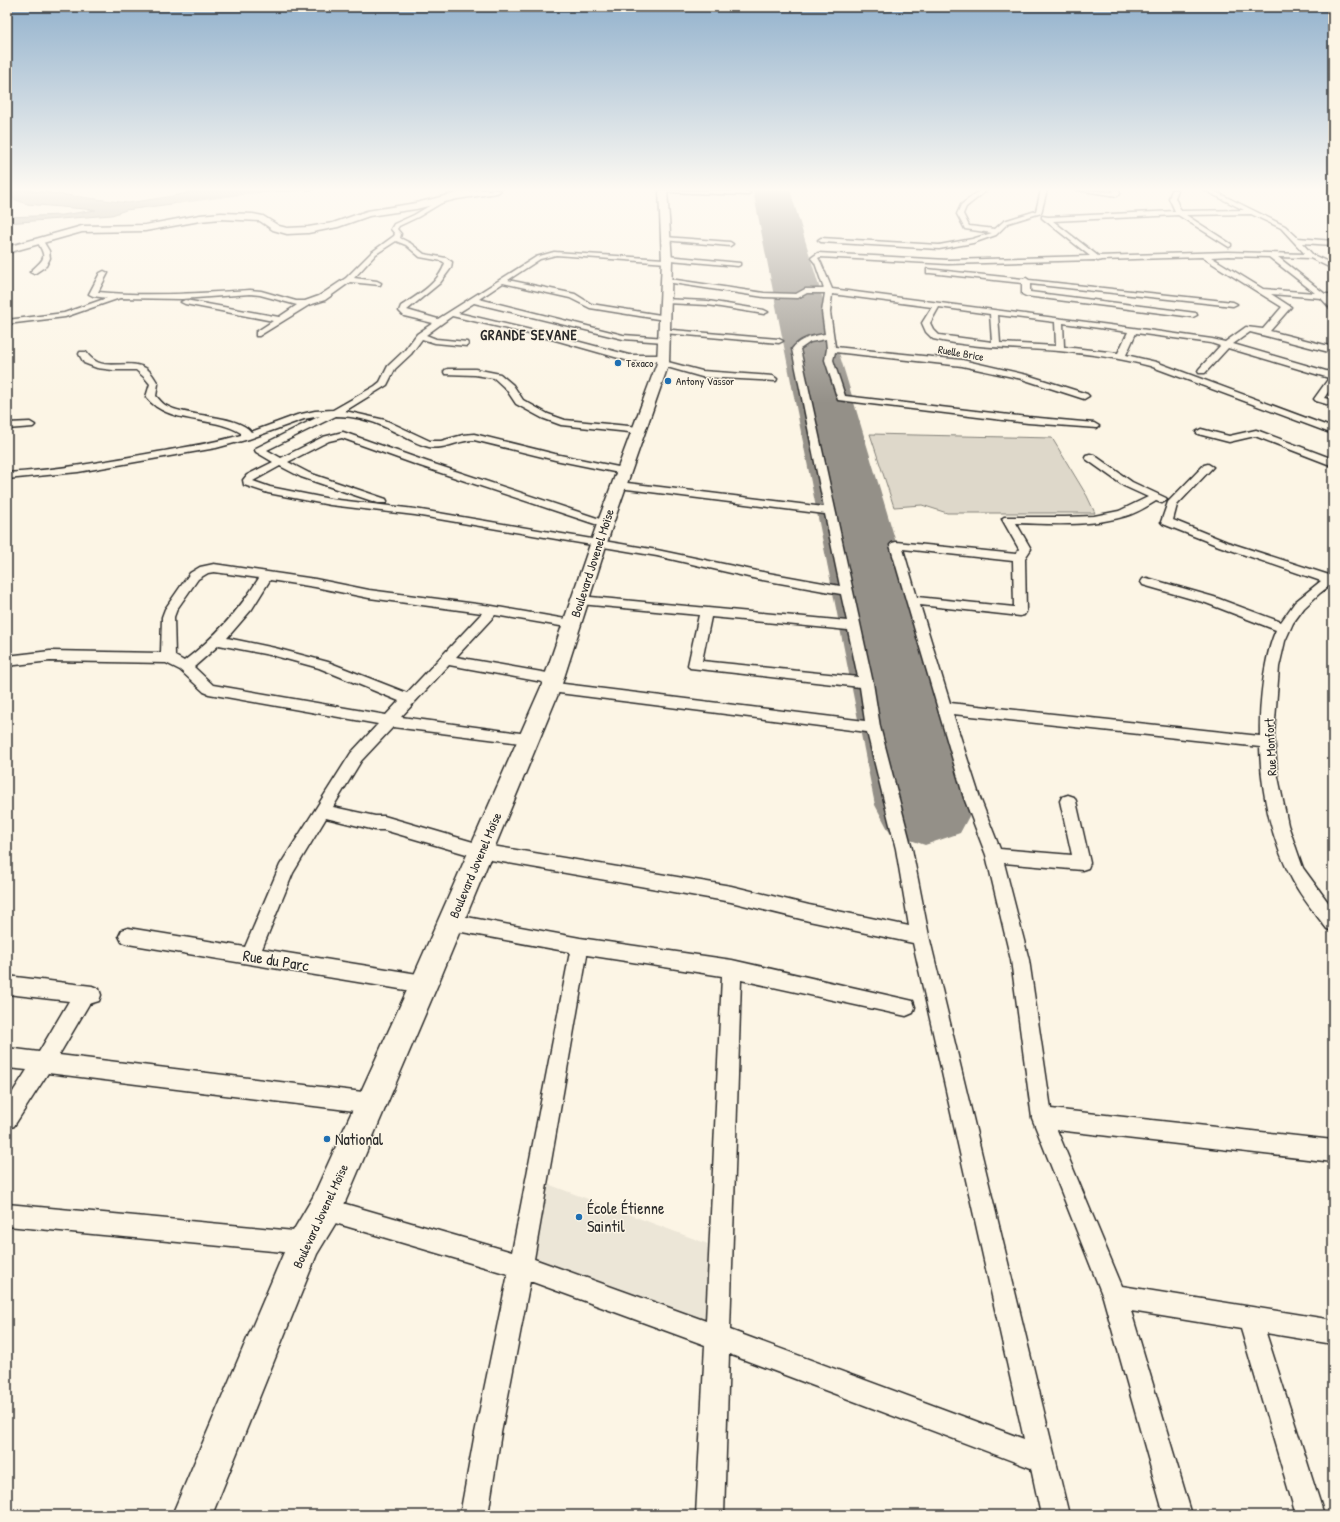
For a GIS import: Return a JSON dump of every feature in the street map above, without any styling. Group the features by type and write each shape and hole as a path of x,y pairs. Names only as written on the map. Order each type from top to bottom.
{"main road":[{"name":"Boulevard Jovenel Moïse","path":"192,1515 305,1243 325,1208 424,984 552,683 621,478 639,430 665,305 664,261"}],"street":[{"path":"34,272 45,264 46,261"},
{"path":"259,334 306,303 322,298 349,280 367,261"},
{"path":"440,322 407,314 403,311 404,308 428,290 445,272 448,267 448,261"},
{"path":"262,448 334,413 368,394 384,383 391,368 408,352 420,336 472,300 533,261"},
{"path":"566,261 665,305 779,341"},
{"path":"472,300 623,337 665,305 712,261"},
{"path":"817,261 829,291 826,312 831,349 829,360 841,398 1028,420 1094,426"},
{"path":"878,261 874,264 900,268"},
{"path":"939,261 997,261"},
{"path":"1214,261 1287,307 1265,332"},
{"path":"1279,261 1324,296 1333,306"},
{"path":"1322,261 1333,267"},
{"path":"452,314 549,336 628,358 665,305 738,264"},
{"path":"924,270 1026,280 1233,304"},
{"path":"104,273 93,294 171,297 250,292 267,294 287,301 306,303"},
{"path":"349,280 377,283"},
{"path":"1026,280 1026,294 1193,315"},
{"path":"502,281 572,296 579,298 584,304 590,306 708,303 764,312"},
{"path":"665,305 764,295 798,296 805,291 829,291 1212,341 1333,377 1319,399 1333,403"},
{"path":"1261,291 1333,297"},
{"path":"7,322 65,315 119,296"},
{"path":"171,297 187,303 280,320"},
{"path":"665,305 702,374 774,379"},
{"path":"937,305 926,323 929,330 936,337 996,345 1060,349 1121,356 1153,364 1333,431"},
{"path":"994,312 996,345"},
{"path":"1059,320 1060,349"},
{"path":"1121,356 1133,330"},
{"path":"1202,371 1225,346 1249,330 1265,332 1333,350"},
{"path":"420,336 435,341 464,344"},
{"path":"830,336 809,340 799,344 796,348 866,683 873,727 904,849 920,936 1055,1515"},
{"name":"Ruelle Brice","path":"831,349 962,363 1024,377 1084,396"},
{"path":"84,354 88,361 105,367 138,368 146,371 154,384 151,397 162,407 201,419 235,425 246,432 246,437 262,448"},
{"path":"448,372 475,372 497,376 510,387 519,402 545,416 564,423 639,430"},
{"path":"7,476 35,475 103,465 217,444 246,437 291,419 313,414 334,413 358,417 387,425 417,440 432,445 443,444 466,437 474,437 555,457 621,478 829,511"},
{"path":"7,426 30,425"},
{"path":"1201,432 1229,439 1256,433 1333,463"},
{"path":"602,534 330,502 268,490 248,483 248,480 280,462 332,437 347,436 424,464 602,534 657,553 757,575 846,591"},
{"path":"262,448 260,450 261,452 305,475 415,512"},
{"path":"1090,458 1128,484 1172,504"},
{"path":"1208,467 1172,504 1167,522 1223,544 1332,579"},
{"path":"912,600 1020,612 1019,558 1025,549 1008,519 1080,520 1107,517 1124,513 1156,497"},
{"path":"1019,558 896,545 972,798 994,854 1020,960 1042,1118 1115,1297 1178,1515"},
{"path":"168,658 168,617 176,601 194,576 204,570 214,568 369,594 492,610 572,624"},
{"path":"185,667 198,657 248,606 266,576"},
{"name":"Rue Monfort","path":"1332,579 1304,600 1289,618 1278,642 1273,665 1267,716 1267,742 1272,791 1282,834 1291,860 1296,872 1333,923"},
{"path":"1147,582 1210,600 1284,628"},
{"path":"580,600 853,626"},
{"path":"250,956 286,870 356,757 492,610"},
{"path":"706,612 695,665 866,683"},
{"path":"215,640 275,652 323,665 410,700"},
{"path":"7,661 50,656 168,658 185,667 209,689 390,720 528,739"},
{"path":"446,660 552,683 873,727"},
{"path":"944,708 1267,742"},
{"path":"994,854 1082,863 1068,801"},
{"path":"322,811 374,823 384,823 480,851 731,894 809,913 920,936"},
{"path":"451,922 580,946 732,969 906,1007"},
{"name":"Rue du Parc","path":"128,936 424,984"},
{"path":"474,1515 488,1433 521,1266 580,946"},
{"path":"710,1515 732,969"},
{"path":"7,985 89,994 7,1119"},
{"path":"7,1058 371,1103"},
{"path":"1042,1118 1333,1151"},
{"path":"325,1208 521,1266 717,1337 1042,1459"},
{"path":"7,1215 305,1243"},
{"path":"1115,1297 1250,1320 1333,1332"},
{"path":"1250,1320 1310,1515"}],"shaded area":[{"path":"769,261 803,261 813,303 877,504 936,704 966,815 882,807 831,561 783,315"},
{"path":"870,434 1052,438 1087,496 1095,513 947,513 922,505 894,507"},
{"path":"545,1183 708,1244 705,1321 528,1260"}],"runway":[{"path":"789,261 925,805"}],"place":[{"name":"Texaco","path":"618,363"},
{"name":"Antony Vassor","path":"668,381"},
{"name":"National","path":"327,1139"},
{"name":"École Étienne Saintil","path":"579,1217"}],"district":[{"name":"GRANDE SEVANE","path":"529,334"}]}
